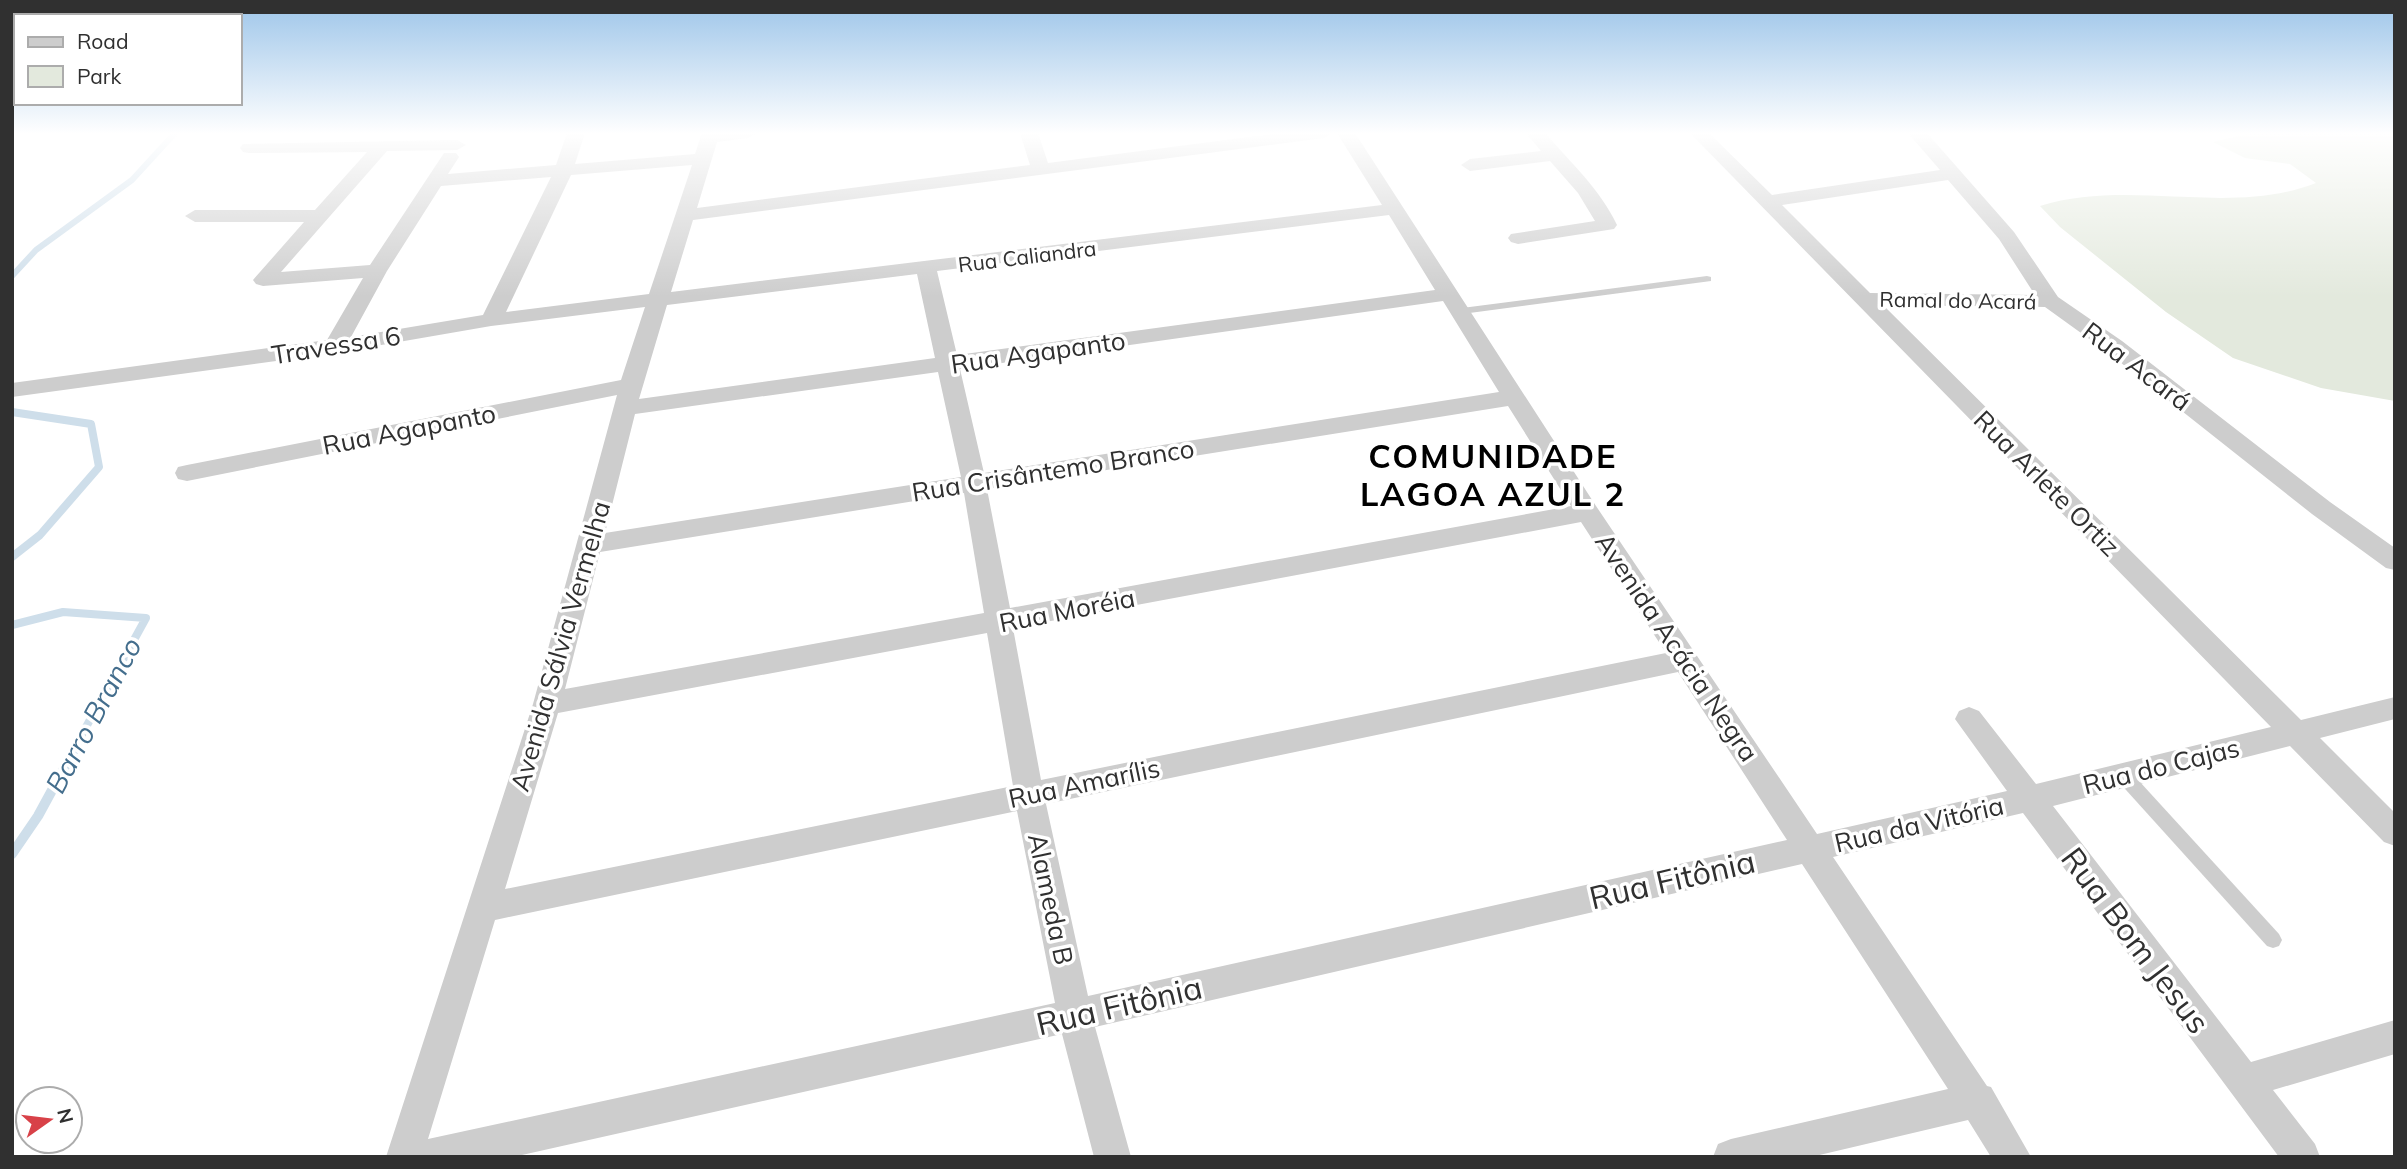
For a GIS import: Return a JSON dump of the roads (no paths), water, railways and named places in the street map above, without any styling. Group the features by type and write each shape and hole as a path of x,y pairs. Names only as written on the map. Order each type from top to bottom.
{"street":[{"path":"345,188 263,280 377,271"},
{"path":"334,346 377,271 431,188"},
{"path":"491,320 555,188"},
{"name":"Avenida Sálvia Vermelha","path":"404,1157 547,704 628,397 693,188"},
{"path":"685,215 897,188"},
{"name":"Avenida Acácia Negra","path":"1380,188 1587,512 1808,849 1978,1100 2013,1157"},
{"path":"1518,238 1607,225 1603,215 1581,188"},
{"name":"Rua Arlete Ortiz","path":"1753,188 2395,833"},
{"path":"1767,202 1862,188"},
{"name":"Rua Acará","path":"1964,188 2014,245 2050,301 2125,354 2321,508 2395,561"},
{"name":"Rua Caliandra","path":"660,300 1394,209"},
{"path":"195,216 320,216"},
{"name":"Alameda B","path":"926,268 974,483 1029,794 1075,1015 1113,1157"},
{"name":"Ramal do Acará","path":"1866,299 2050,301"},
{"name":"Travessa 6","path":"12,390 334,346 491,320 660,300"},
{"name":"Rua Agapanto","path":"187,473 628,397 946,365 1456,303"},
{"name":"Rua Crisântemo Branco","path":"591,544 1516,397"},
{"name":"Rua Moréia","path":"547,704 1587,512"},
{"name":"Rua Amarílis","path":"482,908 1686,660"},
{"path":"2293,733 2395,708"},
{"path":"1969,719 2029,799"},
{"name":"Rua do Cajas","path":"2029,799 2293,733"},
{"name":"Rua da Vitória","path":"1808,849 2029,799"},
{"name":"Rua Bom Jesus","path":"2029,799 2243,1082"},
{"name":"Rua Fitônia","path":"429,1157 1075,1015 1808,849"},
{"path":"2302,1157 2243,1082 2395,1037"},
{"path":"1731,1157 1978,1100"}],"lane":[{"path":"1456,303 1707,279"},
{"path":"2123,775 2273,940"}],"waterway":[{"name":"Barro Branco","path":"12,276 36,250 122,188"},
{"name":"Barro Branco","path":"12,412 91,424 99,467 40,535 12,557"},
{"name":"Barro Branco","path":"12,625 63,612 146,618 80,738"},
{"name":"Barro Branco","path":"12,854 38,816 81,737"}],"district":[{"name":"COMUNIDADE LAGOA AZUL 2","path":"1493,474"}]}
